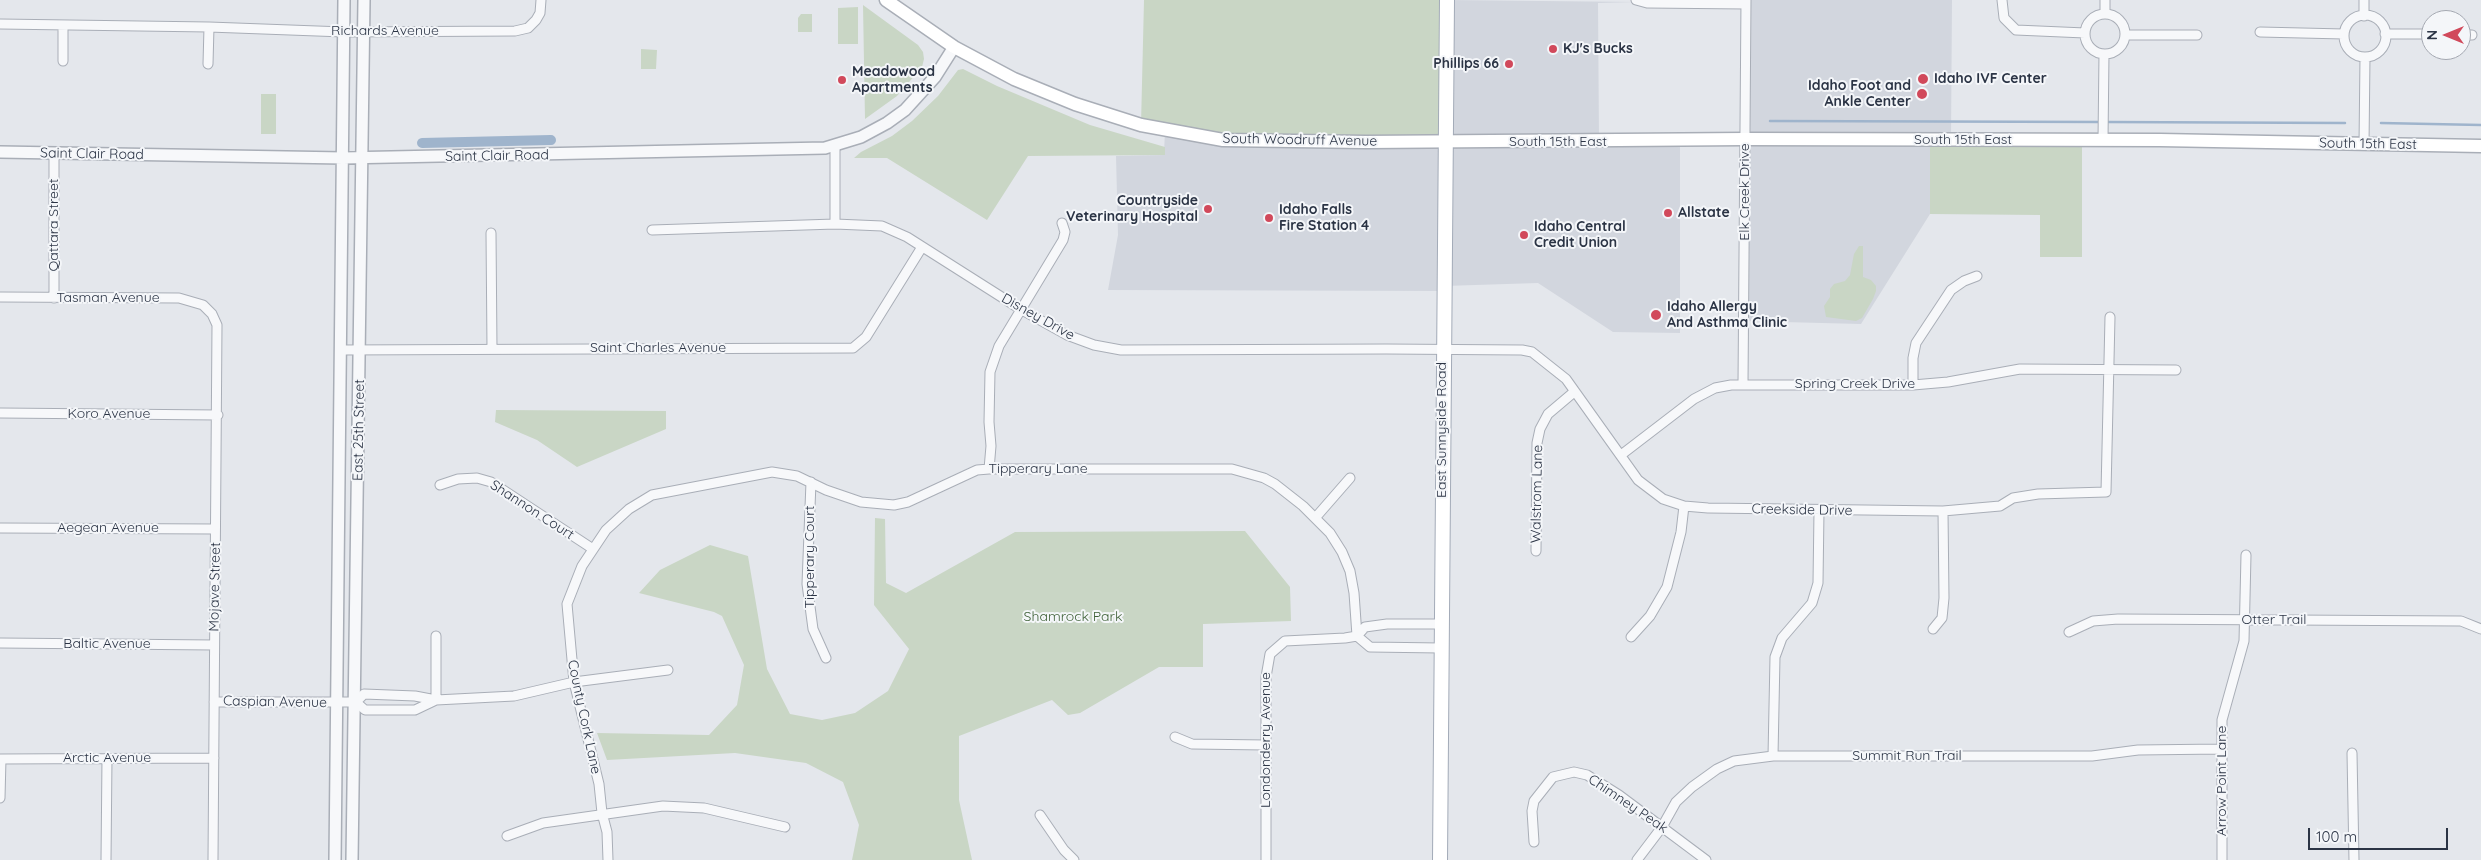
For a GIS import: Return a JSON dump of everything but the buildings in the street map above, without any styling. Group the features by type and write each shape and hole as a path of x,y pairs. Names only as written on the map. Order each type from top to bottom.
{"main road":[{"name":"South Woodruff Avenue","path":"886,0 954,47 1014,79 1074,104 1141,125 1223,140 1257,142 1445,142"},
{"name":"East Sunnyside Road","path":"1440,860 1440,648 1447,0"},
{"name":"South 15th East","path":"1445,142 2103,134 2364,145 2481,146"}],"street":[{"name":"East 25th Street","path":"335,860 344,0"},
{"name":"East 25th Street","path":"352,860 356,702 364,0"},
{"name":"Richards Avenue","path":"0,24 209,27 344,32 515,31 528,28 536,20 540,13 541,0"},
{"path":"1636,0 1647,3 1746,2"},
{"path":"2002,0 2004,18 2016,30 2085,33"},
{"path":"2105,0 2105,14"},
{"path":"2364,0 2364,16"},
{"name":"Elk Creek Drive","path":"1743,384 1746,2"},
{"path":"2105,14 2112,15 2122,23 2125,35 2124,41 2116,51 2104,54 2092,49 2085,33 2090,21 2094,17 2105,14"},
{"path":"2364,16 2370,16 2380,22 2385,34 2383,47 2378,52 2365,57 2352,53 2347,47 2344,34 2351,21 2364,16"},
{"path":"63,26 63,61"},
{"path":"208,64 209,27"},
{"path":"2260,32 2344,34"},
{"path":"2385,34 2421,34"},
{"path":"2125,35 2197,36"},
{"name":"Saint Clair Road","path":"0,152 362,158 781,150 835,146 875,130 905,110 935,77 954,47"},
{"path":"2103,134 2104,54"},
{"path":"2364,145 2365,57"},
{"path":"835,146 835,224"},
{"name":"Qattara Street","path":"54,153 54,298"},
{"path":"989,469 991,446 988,422 990,372 999,346 1063,240 1065,232 1062,223"},
{"name":"Disney Drive","path":"652,230 835,224 882,226 894,230 1022,310 1067,335 1094,345 1128,350 1443,350"},
{"path":"491,233 492,349"},
{"name":"Saint Charles Avenue","path":"340,350 853,348 866,337 922,247"},
{"path":"1913,385 1913,358 1916,343 1951,290 1964,281 1977,276"},
{"name":"Tasman Avenue","path":"0,297 179,298 202,306 212,314"},
{"name":"Mojave Street","path":"212,314 217,325 218,343 213,860"},
{"path":"2109,370 2110,317"},
{"name":"Creekside Drive","path":"1443,350 1522,350 1532,352 1566,379 1638,480 1663,499 1684,506 1819,511 1943,511 1984,509 2000,506 2013,498 2038,494 2106,492 2109,370"},
{"name":"Spring Creek Drive","path":"1621,454 1694,399 1715,388 1743,384 1913,385 1948,382 2020,369 2176,370"},
{"name":"Walstrom Lane","path":"1536,551 1536,443 1540,429 1548,414 1574,392"},
{"name":"Koro Avenue","path":"0,413 218,415"},
{"name":"Tipperary Lane","path":"593,549 606,530 629,509 652,495 772,472 797,476 826,490 861,502 894,505 908,502 977,470 1232,469 1270,481 1316,517 1342,552 1350,571 1354,593 1357,636"},
{"name":"Shannon Court","path":"440,484 468,478 477,478 491,482 593,549"},
{"path":"1316,517 1350,478"},
{"name":"Tipperary Court","path":"811,482 807,584 813,629 826,658"},
{"path":"1631,637 1650,616 1667,587 1681,532 1684,506"},
{"path":"1773,756 1775,657 1782,638 1812,603 1818,583 1819,511"},
{"path":"1933,630 1942,618 1944,598 1943,511"},
{"name":"Aegean Avenue","path":"0,528 215,529"},
{"name":"County Cork Lane","path":"593,549 582,566 567,604 574,682 599,784 602,813 607,832 608,860"},
{"name":"Arrow Point Lane","path":"2222,860 2220,749 2222,720 2240,662 2245,620 2246,555"},
{"name":"Otter Trail","path":"2069,632 2093,620 2461,621 2481,628"},
{"name":"Londonderry Avenue","path":"1266,860 1267,664 1270,654 1277,645 1284,641 1357,636 1365,627 1387,624 1441,624"},
{"path":"436,636 436,700"},
{"path":"1357,636 1370,648 1440,648"},
{"name":"Baltic Avenue","path":"0,643 214,644"},
{"path":"436,700 415,710 365,710 356,702 364,694 415,696 436,700 514,696 574,682 668,670"},
{"name":"Caspian Avenue","path":"214,702 356,702"},
{"path":"1175,737 1192,744 1266,745"},
{"name":"Summit Run Trail","path":"1637,860 1662,827 1676,802 1692,787 1717,769 1734,761 1773,756 2092,756 2138,750 2220,749"},
{"path":"2352,753 2354,860"},
{"path":"106,860 107,758"},
{"name":"Arctic Avenue","path":"1,759 214,758"},
{"path":"0,798 1,759"},
{"name":"Chimney Peak","path":"1534,842 1534,801 1553,777 1574,772 1587,775 1706,860"},
{"path":"507,836 542,823 602,813 663,806 692,807 785,827"},
{"path":"1040,815 1064,850 1074,860"}],"shaded area":[{"path":"1447,0 1637,2 1598,3 1599,141 1680,140 1680,333 1613,332 1538,283 1444,286 1444,291 1108,290 1118,235 1116,156 1164,155 1165,129"},
{"path":"1748,0 1952,0 1951,140 1930,140 1930,214 1861,324 1744,321"}],"green space":[{"path":"1144,0 1447,0 1445,142 1232,140 1141,125"},
{"path":"863,5 918,45 923,52 924,59 922,67 897,96 865,119"},
{"path":"858,7 858,44 838,44 838,8"},
{"path":"801,14 812,14 812,32 798,32 798,18"},
{"path":"641,49 657,50 656,69 641,69"},
{"path":"963,69 997,86 1090,125 1165,147 1165,155 1028,156 987,220 887,158 854,158 861,152 892,136 912,121 938,96 958,70"},
{"path":"261,94 276,94 276,134 261,134"},
{"path":"1930,140 2082,140 2082,257 2040,257 2040,215 1930,214"},
{"path":"1859,246 1863,246 1863,277 1871,280 1876,286 1873,299 1862,318 1856,321 1826,317 1824,306 1830,297 1830,289 1834,284 1845,281 1850,275 1854,254"},
{"path":"496,410 666,411 666,429 577,467 537,440 495,422"},
{"name":"Shamrock Park","path":"875,518 885,519 886,583 906,593 1015,532 1245,531 1290,587 1291,621 1203,624 1203,667 1159,667 1080,713 1068,715 1052,700 959,736 959,800 972,860 852,860 859,825 843,782 806,763 735,753 607,760 597,733 709,735 737,705 744,665 722,616 714,612 639,593 660,570 710,545 748,556 767,669 790,714 822,720 855,713 888,691 909,649 874,605"}],"waterway":[{"path":"1770,121 2101,122"},
{"path":"2106,122 2345,123"},
{"path":"2381,123 2481,125"},
{"path":"422,143 551,140"}],"place":[{"name":"KJ's Bucks","path":"1553,49"},
{"name":"Phillips 66","path":"1509,64"},
{"name":"Idaho IVF Center","path":"1923,79"},
{"name":"Meadowood Apartments","path":"842,80"},
{"name":"Idaho Foot and Ankle Center","path":"1922,94"},
{"name":"Countryside Veterinary Hospital","path":"1208,209"},
{"name":"Allstate","path":"1668,213"},
{"name":"Idaho Falls Fire Station 4","path":"1269,218"},
{"name":"Idaho Central Credit Union","path":"1524,235"},
{"name":"Idaho Allergy And Asthma Clinic","path":"1656,315"}]}
